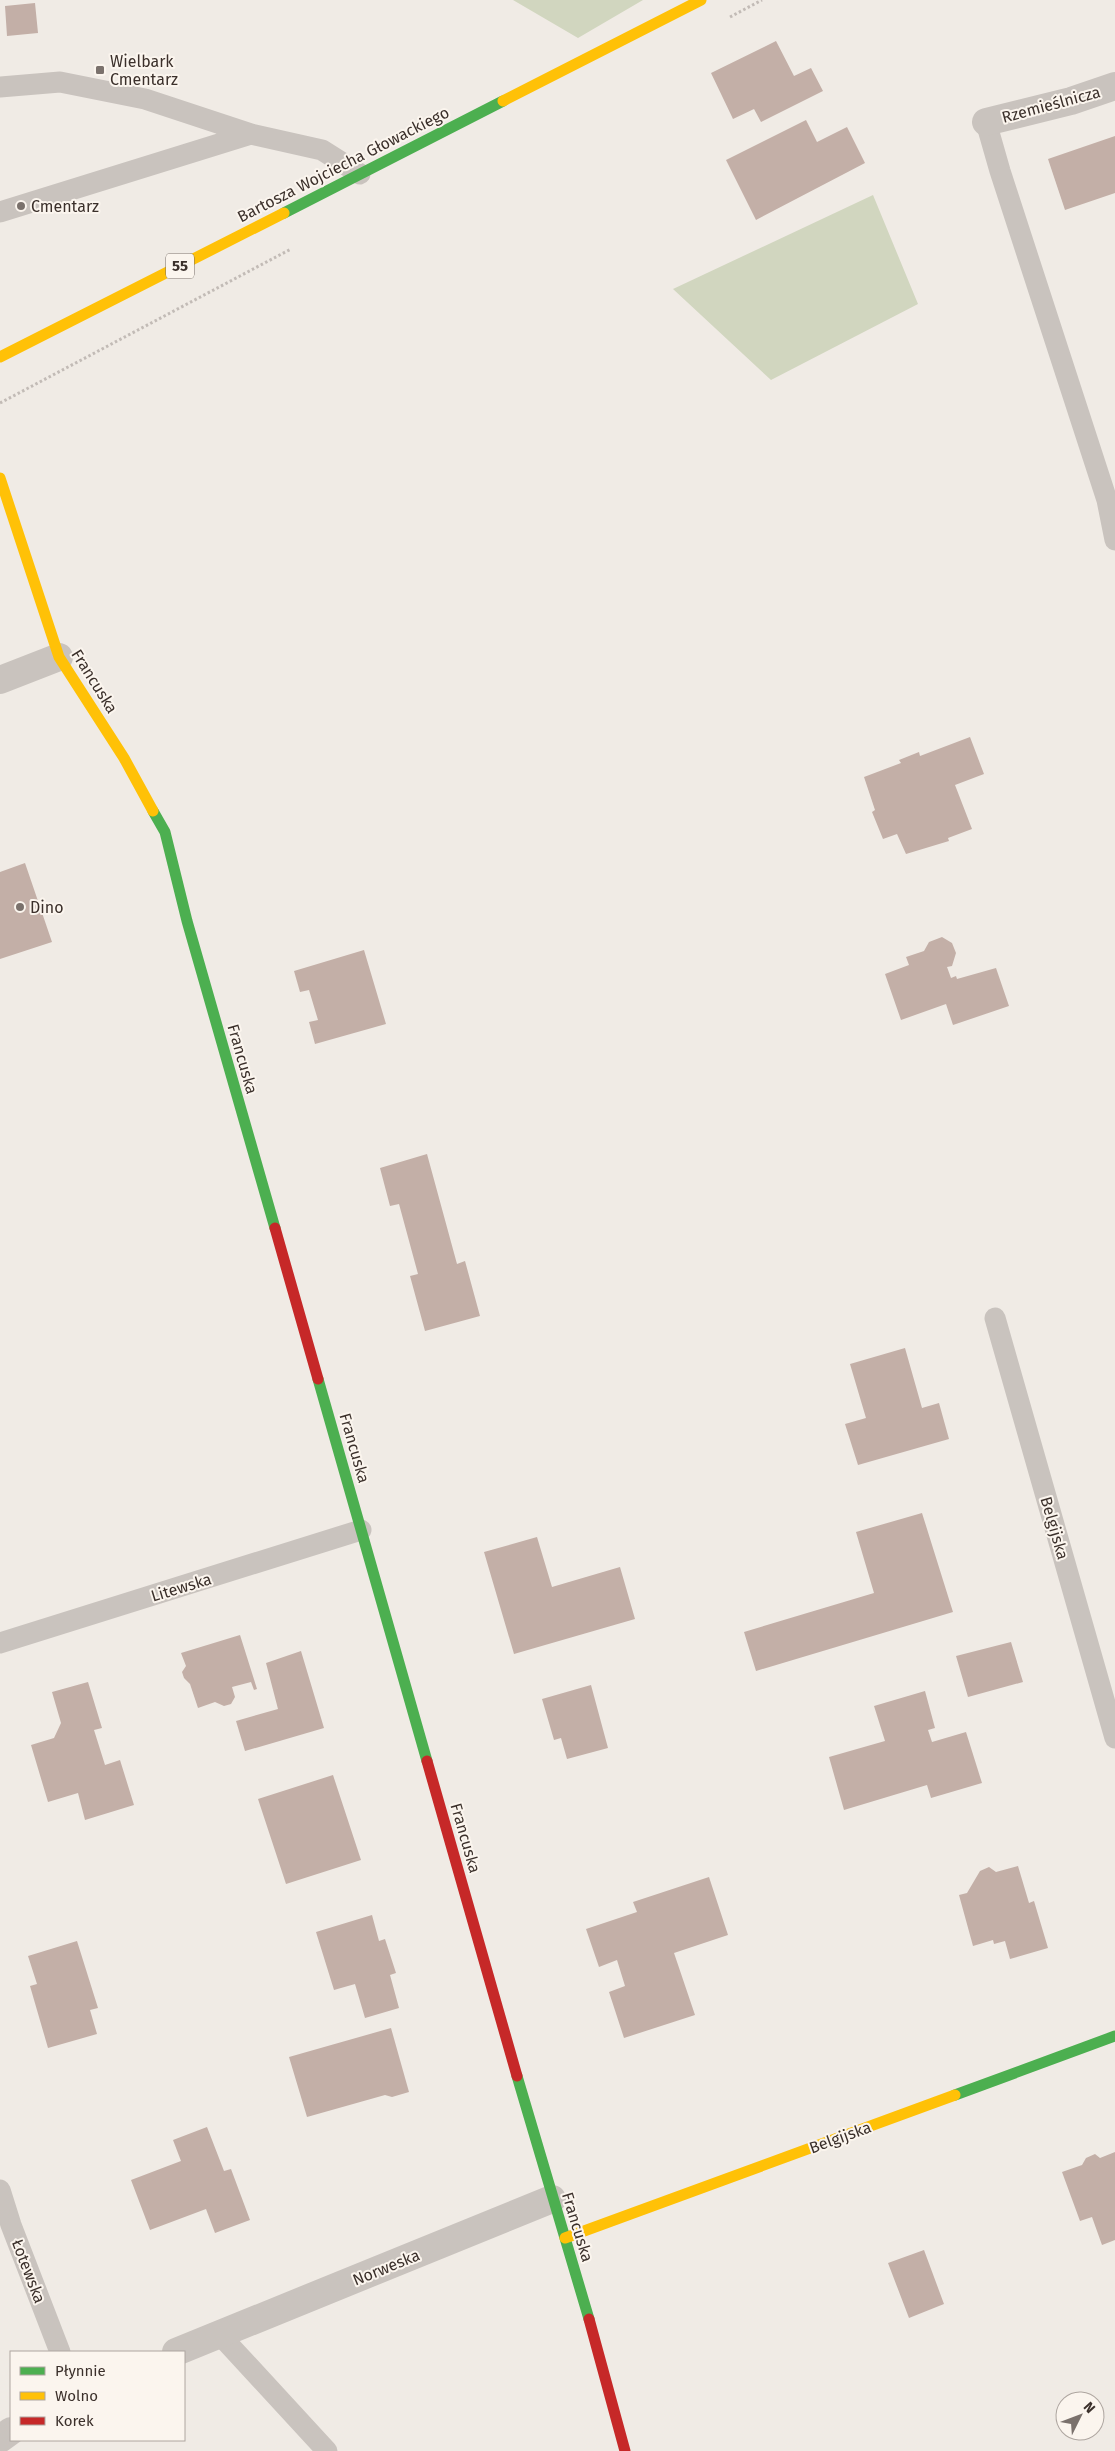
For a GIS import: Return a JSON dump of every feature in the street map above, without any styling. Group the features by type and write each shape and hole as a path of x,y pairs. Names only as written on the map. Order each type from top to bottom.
{"street":[{"name":"Bartosza Wojciecha Głowackiego","path":"0,358 701,0"},
{"name":"Rzemieślnicza","path":"986,122 1071,101 1115,86"},
{"name":"Francuska","path":"0,478 59,657 124,758 164,832 190,930 552,2199 595,2338 625,2451"},
{"path":"0,680 59,657"},
{"name":"Belgijska","path":"565,2238 1115,2036"},
{"name":"Norweska","path":"179,2351 552,2199"}],"lane":[{"path":"0,86 60,82 145,99 251,134 322,150 360,174"},
{"path":"986,122 1006,190 1107,500 1115,540"},
{"path":"0,212 251,134"},
{"name":"Belgijska","path":"995,1318 1115,1738"},
{"name":"Litewska","path":"0,1643 361,1530"},
{"name":"Łotewska","path":"0,2190 11,2225 60,2351"},
{"path":"220,2335 326,2451"}],"green space":[{"path":"513,0 643,0 578,38"},
{"path":"873,195 918,304 771,380 673,289"}],"building":[{"path":"35,3 38,33 7,36 5,6"},
{"path":"776,41 794,76 811,68 823,91 761,122 754,109 733,119 711,73"},
{"path":"806,120 817,142 847,127 865,163 756,220 726,160"},
{"path":"1115,136 1115,193 1065,210 1048,159"},
{"path":"970,737 984,774 955,785 972,829 948,838 949,841 906,854 897,834 883,839 872,812 875,810 864,777 901,763 899,760 919,752 920,756"},
{"name":"Dino","path":"25,863 52,942 0,959 0,872"},
{"path":"942,937 952,943 956,953 952,966 947,967 951,978 956,976 957,979 996,968 1009,1006 953,1025 946,1004 901,1020 885,974 909,965 906,957 924,951 929,942"},
{"path":"364,950 386,1024 315,1044 309,1022 318,1020 309,990 300,992 294,971"},
{"path":"427,1154 457,1264 465,1261 480,1316 425,1331 410,1276 418,1274 399,1204 390,1206 380,1168"},
{"path":"905,1348 922,1408 939,1403 949,1439 858,1465 845,1424 866,1418 850,1364"},
{"path":"922,1513 953,1612 756,1671 744,1632 874,1593 856,1532"},
{"path":"537,1537 552,1587 620,1567 635,1619 514,1654 484,1552"},
{"path":"240,1635 257,1689 254,1690 251,1682 232,1687 235,1697 231,1704 224,1706 215,1702 198,1708 190,1684 184,1678 182,1672 186,1666 181,1653"},
{"path":"1011,1642 1023,1682 968,1697 956,1656"},
{"path":"301,1651 324,1728 245,1751 236,1721 278,1709 266,1663"},
{"path":"88,1682 102,1728 94,1730 105,1765 120,1760 134,1805 85,1820 78,1793 48,1802 31,1745 54,1738 61,1723 52,1692"},
{"path":"591,1685 608,1748 567,1759 561,1738 554,1740 542,1699"},
{"path":"925,1691 935,1728 928,1730 932,1742 966,1732 982,1783 931,1798 927,1785 844,1810 829,1757 885,1741 874,1706"},
{"path":"333,1775 361,1860 286,1884 258,1799"},
{"path":"1018,1866 1029,1903 1034,1901 1048,1948 1010,1959 1005,1941 994,1944 993,1940 973,1946 959,1895 967,1893 980,1871 989,1867 996,1872"},
{"path":"709,1877 728,1935 674,1953 695,2015 624,2038 609,1992 625,1986 617,1960 599,1967 586,1929 637,1912 633,1902"},
{"path":"372,1915 379,1941 385,1939 396,1973 390,1975 399,2008 365,2018 355,1984 334,1990 316,1932"},
{"path":"77,1941 98,2008 90,2010 97,2034 48,2048 30,1986 37,1984 28,1956"},
{"path":"391,2028 409,2092 392,2097 385,2095 307,2117 289,2057"},
{"path":"207,2127 224,2171 231,2169 250,2220 215,2233 206,2209 150,2230 131,2180 181,2161 173,2140"},
{"path":"1115,2152 1115,2240 1102,2245 1092,2217 1080,2221 1062,2172 1082,2165 1086,2158 1095,2154 1100,2158"},
{"path":"924,2250 944,2304 909,2318 888,2263"}],"traffic: fast":[{"path":"284,213 503,101"},
{"path":"153,811 165,832 187,921 275,1228"},
{"path":"318,1379 427,1761"},
{"path":"955,2095 1115,2036"},
{"path":"517,2076 589,2319"}],"traffic: slow":[{"path":"503,101 701,0"},
{"path":"0,357 284,213"},
{"path":"0,478 59,657 124,758 153,811"},
{"path":"565,2238 955,2095"}],"traffic: jam":[{"path":"275,1228 318,1379"},
{"path":"427,1761 517,2076"},
{"path":"589,2319 625,2451"}],"place":[{"name":"Wielbark Cmentarz","path":"100,70"},
{"name":"Cmentarz","path":"21,206"},
{"name":"Dino","path":"20,907"}]}
